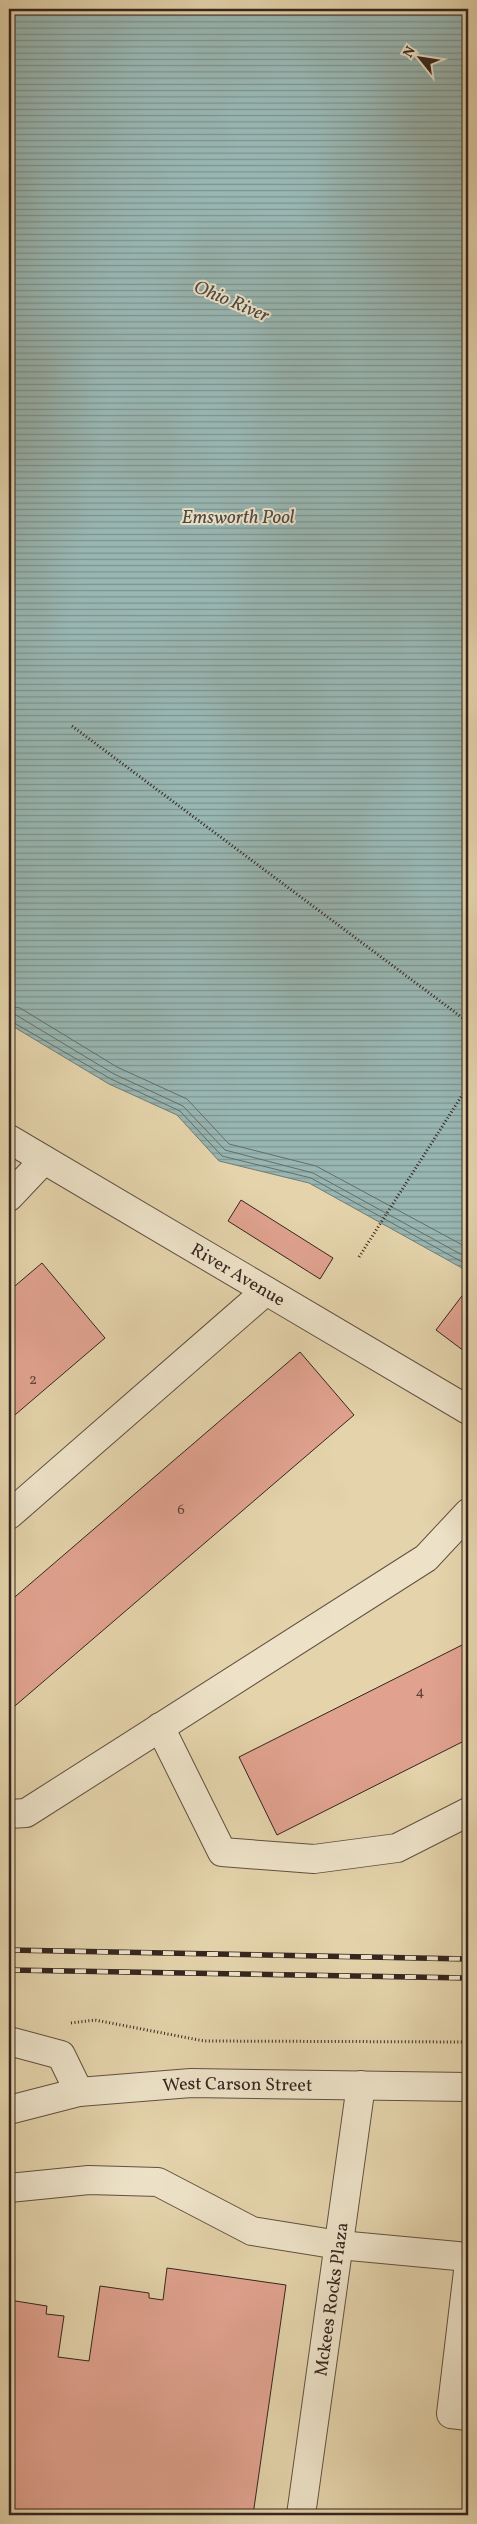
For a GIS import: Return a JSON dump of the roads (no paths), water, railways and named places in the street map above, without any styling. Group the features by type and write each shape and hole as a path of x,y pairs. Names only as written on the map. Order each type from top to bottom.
{"street":[{"name":"River Avenue","path":"9,1139 468,1410"},
{"path":"9,1197 44,1160"},
{"path":"9,1515 266,1291"},
{"path":"9,1814 26,1813 426,1558 468,1513"},
{"path":"160,1727 222,1852 314,1859 397,1848 468,1812"},
{"path":"9,2041 61,2055 79,2092"},
{"name":"West Carson Street","path":"9,2110 79,2092 191,2083 468,2088"},
{"name":"Mckees Rocks Plaza","path":"301,2515 361,2085"},
{"path":"9,2188 89,2180 158,2182 252,2231 339,2245 468,2257"},
{"path":"468,2271 451,2414 468,2416"}],"water":[{"name":"Emsworth Pool","path":"9,9 468,9 468,1267 462,1268 309,1183 219,1161 177,1115 109,1084 9,1024"}],"railway":[{"path":"9,1950 468,1959"},
{"path":"9,1970 468,1978"}],"water label":[{"name":"Ohio River","path":"232,300"}]}
